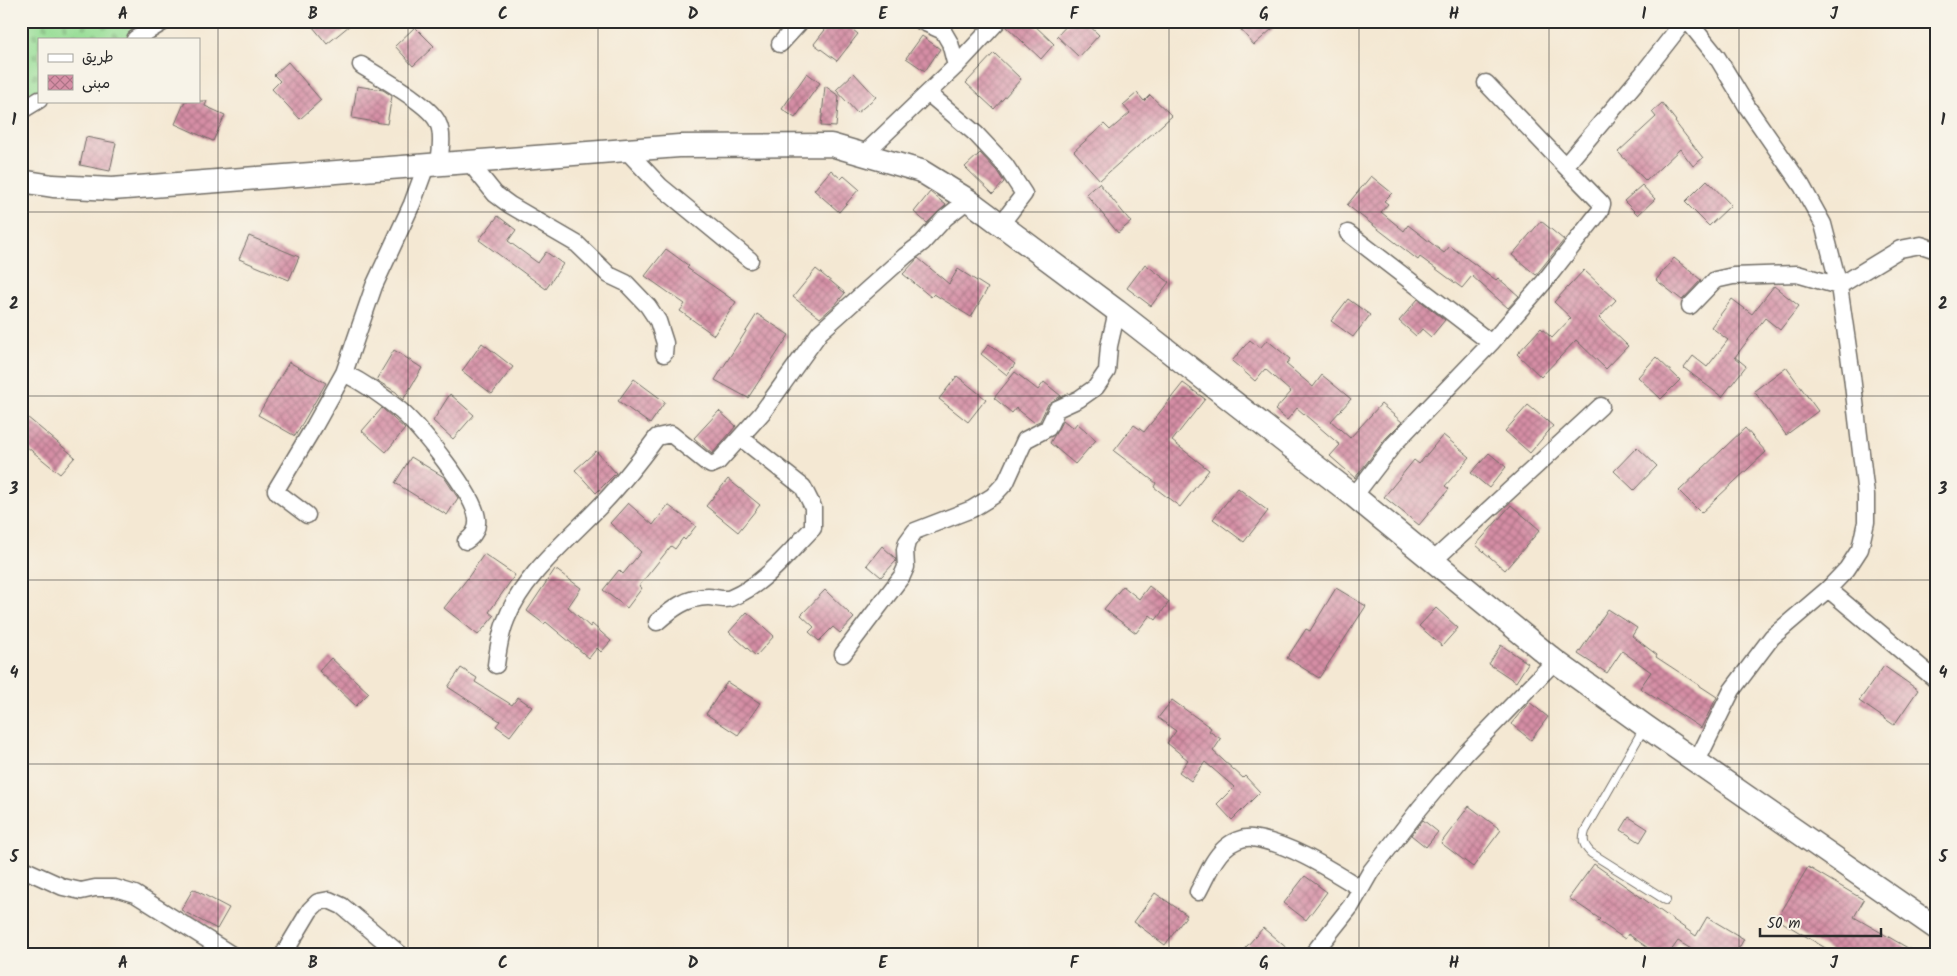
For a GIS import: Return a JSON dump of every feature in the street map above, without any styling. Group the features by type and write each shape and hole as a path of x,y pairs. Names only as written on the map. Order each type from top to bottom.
{"street":[{"path":"137,38 165,21"},
{"path":"780,44 801,21"},
{"path":"921,21 943,26 956,66"},
{"path":"864,154 956,66 998,21"},
{"path":"1565,166 1641,76 1684,21"},
{"path":"1688,21 1717,57 1748,108 1802,186 1823,224 1839,286 1866,495 1866,522 1860,549 1847,569 1828,589 1772,637 1732,690 1697,761"},
{"path":"306,515 276,490 315,426 344,373 374,286 412,204 433,166 440,134 438,122 427,108 361,65"},
{"path":"1354,496 1394,444 1491,343 1544,282 1600,211 1602,204 1486,83"},
{"path":"928,93 976,134 1006,166 1024,194 1001,224"},
{"path":"21,112 38,101"},
{"path":"21,181 53,186 112,189 678,146 831,144 921,171 968,200 1117,311 1354,496 1555,661 1645,726 1936,928"},
{"path":"626,150 660,186 750,260"},
{"path":"470,163 495,194 510,206 577,244 609,275 626,283 648,306 658,321 665,343 664,354"},
{"path":"496,665 506,620 519,596 548,557 604,502 636,467 657,437 671,434 711,465 718,462 762,413 820,332 922,243 945,218 968,200"},
{"path":"1348,233 1491,343"},
{"path":"1690,306 1715,280 1733,276 1797,274 1839,286 1900,249 1921,245 1936,250"},
{"path":"843,654 902,576 906,567 905,550 907,542 915,532 972,509 993,496 1006,482 1025,440 1048,428 1057,409 1079,399 1096,387 1107,371 1109,346 1117,311"},
{"path":"344,373 390,402 418,427 433,445 463,489 477,518 476,530 472,537 466,541"},
{"path":"1433,561 1601,406"},
{"path":"657,622 674,608 688,601 707,597 729,599 757,584 814,528 814,507 802,487 741,438"},
{"path":"1828,589 1936,680"},
{"path":"1312,955 1351,906 1360,888 1386,851 1466,753 1555,661"},
{"path":"1198,892 1224,848 1238,840 1251,838 1297,853 1320,864 1360,888"},
{"path":"21,868 63,887 72,889 82,891 95,888 115,888 128,891 160,908 232,955"},
{"path":"283,955 310,910 318,902 329,900 342,906 401,955"}],"lane":[{"path":"1645,726 1585,831 1582,840 1591,854 1666,900"}],"green space":[{"path":"21,21 154,21 128,38 38,38 38,95 21,105"}],"building":[{"path":"308,21 355,21 327,44"},
{"path":"832,21 842,21 858,34 837,61 814,44"},
{"path":"1008,21 1030,21 1054,44 1041,59 1006,26"},
{"path":"1071,21 1084,21 1099,35 1079,57 1057,36"},
{"path":"1251,21 1281,21 1254,45 1241,30"},
{"path":"415,27 434,46 413,66 395,46"},
{"path":"922,36 940,49 925,71 906,58"},
{"path":"994,53 1021,79 994,109 966,83"},
{"path":"288,62 321,100 300,119 272,89 280,81 274,75"},
{"path":"807,73 820,83 795,118 782,109"},
{"path":"854,73 876,97 857,113 836,90"},
{"path":"357,86 383,90 392,96 387,124 352,118"},
{"path":"825,86 839,96 836,127 821,126"},
{"path":"1137,93 1144,101 1150,95 1172,116 1100,180 1074,151 1104,124 1110,130 1130,113 1123,105"},
{"path":"207,101 205,106 225,115 213,141 175,124 185,102"},
{"path":"1662,103 1703,158 1693,166 1680,149 1646,181 1618,152 1656,117 1652,112"},
{"path":"86,137 116,143 110,171 80,165"},
{"path":"980,153 997,171 1004,182 993,194 965,167"},
{"path":"831,170 841,179 844,176 859,189 839,212 814,190"},
{"path":"1371,176 1392,193 1384,201 1388,204 1381,212 1404,231 1408,225 1444,253 1450,246 1496,280 1498,278 1519,296 1508,308 1472,276 1462,288 1420,257 1418,260 1347,205"},
{"path":"1707,180 1731,205 1709,226 1685,202"},
{"path":"1099,183 1131,222 1118,233 1086,194"},
{"path":"1642,185 1655,199 1638,215 1624,201"},
{"path":"930,192 946,205 927,223 914,212"},
{"path":"498,216 516,230 508,241 538,263 546,252 563,264 546,289 479,240"},
{"path":"1541,221 1564,240 1536,275 1512,255"},
{"path":"249,236 299,257 289,280 239,259"},
{"path":"666,249 689,266 687,268 736,302 714,335 680,311 685,304 645,276"},
{"path":"918,258 949,284 958,269 988,288 971,317 934,294 931,297 903,274"},
{"path":"1674,258 1701,280 1682,300 1656,280"},
{"path":"1145,264 1169,282 1151,306 1127,288"},
{"path":"816,269 845,293 820,318 793,297"},
{"path":"1584,270 1616,300 1599,318 1628,346 1606,369 1576,340 1541,377 1517,354 1541,328 1552,338 1571,318 1554,302"},
{"path":"1774,286 1799,306 1780,330 1765,318 1735,357 1746,366 1722,397 1684,368 1693,356 1707,367 1728,340 1711,327 1732,299 1752,314"},
{"path":"1348,299 1370,315 1353,337 1331,321"},
{"path":"1418,299 1445,320 1431,337 1422,329 1416,336 1399,321"},
{"path":"757,314 789,335 748,398 715,380"},
{"path":"1250,340 1260,348 1267,340 1290,359 1286,364 1313,387 1322,375 1351,399 1331,421 1350,438 1381,404 1402,422 1386,438 1355,478 1330,456 1340,445 1297,408 1287,420 1275,410 1291,392 1265,369 1255,381 1232,361"},
{"path":"482,343 513,367 492,394 462,371"},
{"path":"989,344 1015,364 1007,375 981,354"},
{"path":"394,350 422,368 403,400 396,392 376,380"},
{"path":"1656,357 1680,380 1661,399 1638,377"},
{"path":"289,362 326,383 295,436 258,415"},
{"path":"1786,367 1818,411 1786,435 1754,391"},
{"path":"1015,372 1038,390 1044,382 1061,396 1048,404 1040,421 1035,423 1016,408 1012,413 994,398"},
{"path":"957,376 986,399 968,422 939,399"},
{"path":"634,379 665,402 650,424 618,401"},
{"path":"1183,383 1205,399 1172,441 1209,470 1180,507 1154,487 1156,483 1114,451 1134,425 1144,432"},
{"path":"450,394 474,415 453,439 433,421"},
{"path":"1528,405 1553,426 1530,453 1505,431"},
{"path":"382,408 405,429 386,452 362,431"},
{"path":"719,411 736,426 712,454 694,438"},
{"path":"21,412 75,457 60,474 21,442"},
{"path":"1063,420 1073,428 1077,423 1096,440 1075,464 1050,443"},
{"path":"1745,428 1766,452 1701,513 1679,491"},
{"path":"1443,435 1470,457 1445,486 1449,489 1419,525 1384,497 1414,460 1419,464"},
{"path":"1637,447 1657,466 1634,490 1614,471"},
{"path":"596,451 616,473 596,493 575,470"},
{"path":"1489,453 1506,467 1489,488 1471,473"},
{"path":"411,457 444,477 458,498 447,515 395,483"},
{"path":"728,479 760,505 738,532 706,506"},
{"path":"1238,488 1268,511 1244,542 1213,519"},
{"path":"628,503 653,525 668,505 696,526 685,540 683,538 675,549 671,546 639,586 642,588 627,608 603,590 619,570 623,574 641,552 610,523"},
{"path":"1511,505 1540,530 1505,570 1476,545"},
{"path":"882,546 896,561 881,577 867,565"},
{"path":"484,554 515,575 489,612 494,616 478,635 444,608"},
{"path":"555,569 581,588 568,607 590,627 592,624 611,641 601,652 597,648 589,658 546,622 544,624 527,611"},
{"path":"1123,586 1139,599 1149,586 1169,602 1156,620 1150,615 1136,633 1104,609"},
{"path":"1336,588 1366,606 1319,678 1287,658 1306,629 1310,631"},
{"path":"825,590 854,618 840,633 833,627 819,641 809,632 814,627 801,615"},
{"path":"1436,608 1458,628 1442,646 1419,626"},
{"path":"1608,609 1637,628 1632,636 1657,655 1656,657 1717,697 1701,728 1640,688 1651,672 1622,651 1607,673 1578,654"},
{"path":"747,612 774,636 756,656 729,632"},
{"path":"1501,645 1528,663 1516,682 1489,664"},
{"path":"331,658 369,693 356,706 319,671"},
{"path":"1884,666 1918,690 1894,725 1859,701"},
{"path":"461,668 477,678 475,682 512,705 518,697 532,707 510,736 496,726 500,721 448,687"},
{"path":"727,682 760,703 738,735 706,714"},
{"path":"1172,700 1211,728 1209,731 1221,739 1213,751 1243,778 1245,776 1260,792 1232,820 1217,804 1234,787 1205,762 1191,781 1179,772 1188,760 1167,743 1176,731 1158,718"},
{"path":"1529,702 1548,717 1531,740 1511,724"},
{"path":"1469,806 1501,830 1473,867 1441,843"},
{"path":"1629,817 1648,829 1640,842 1621,830"},
{"path":"1423,820 1438,832 1426,847 1411,835"},
{"path":"1594,864 1696,936 1707,917 1744,939 1735,955 1701,955 1678,941 1668,955 1658,955 1628,934 1625,939 1569,898"},
{"path":"1808,867 1864,900 1854,917 1920,955 1837,955 1777,919"},
{"path":"1305,876 1327,892 1306,920 1284,903"},
{"path":"193,889 229,908 217,929 181,910"},
{"path":"1155,893 1187,915 1165,945 1134,922"},
{"path":"1263,928 1295,955 1239,955"}]}
